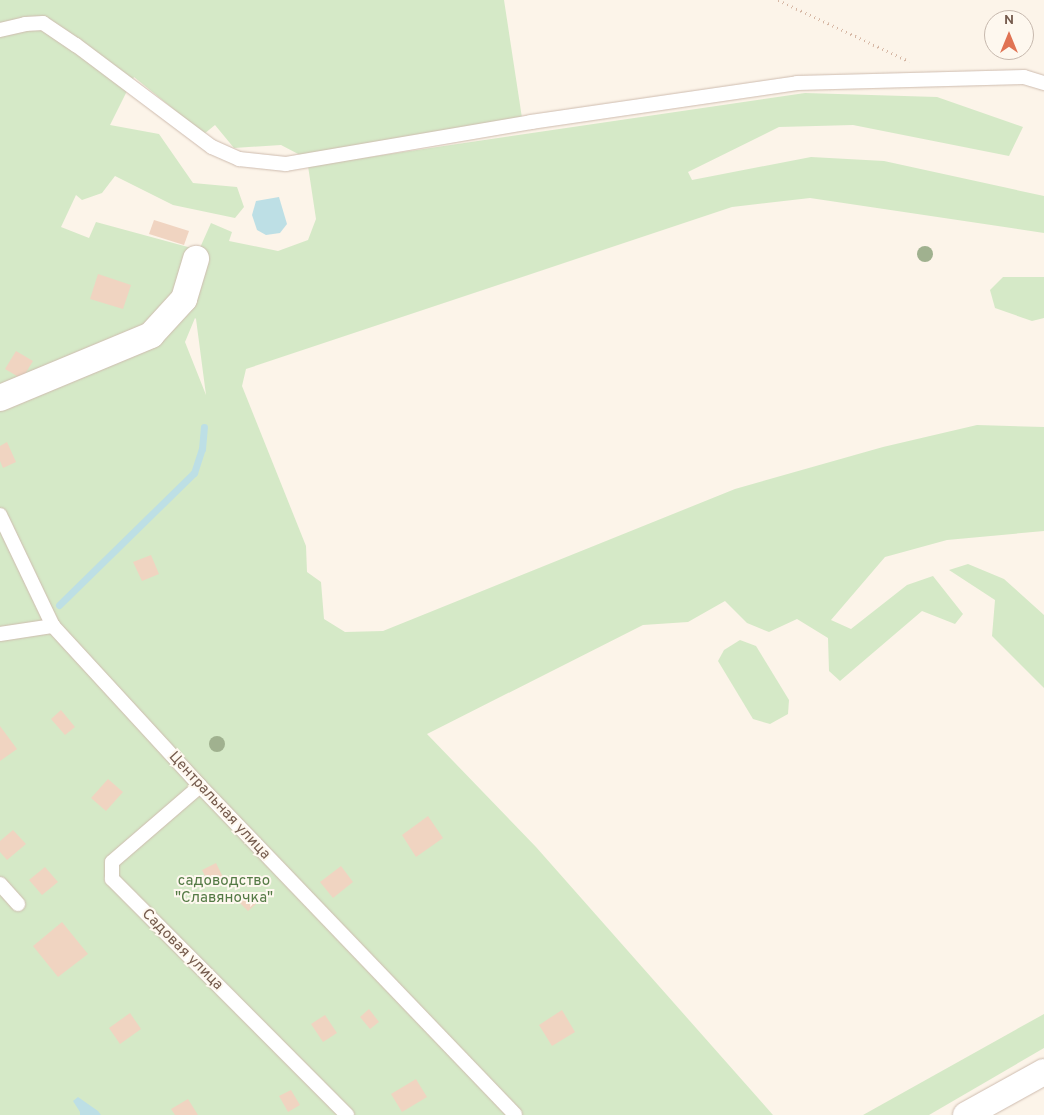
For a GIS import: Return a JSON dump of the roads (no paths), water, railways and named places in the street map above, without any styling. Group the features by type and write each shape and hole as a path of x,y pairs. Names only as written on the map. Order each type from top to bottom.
{"street":[{"path":"0,398 151,334 184,299 196,259"},
{"path":"966,1115 1044,1072"}],"lane":[{"path":"0,30 25,24 43,23 76,45 212,147 239,160 286,164 531,122 797,83 1024,77 1044,83"},
{"name":"Центральная улица","path":"0,515 53,626 200,786 515,1115"},
{"path":"0,634 53,626"},
{"name":"Садовая улица","path":"200,786 112,862 112,879 347,1115"},
{"path":"0,884 18,904"}],"water":[{"path":"279,197 287,224 280,233 266,235 257,230 252,215 256,201"},
{"path":"78,1097 101,1115 80,1115 73,1101"}],"waterway":[{"path":"59,605 194,473 202,449 204,427"}],"park label":[{"name":"садоводство \"Славяночка\"","path":"224,890"}]}
